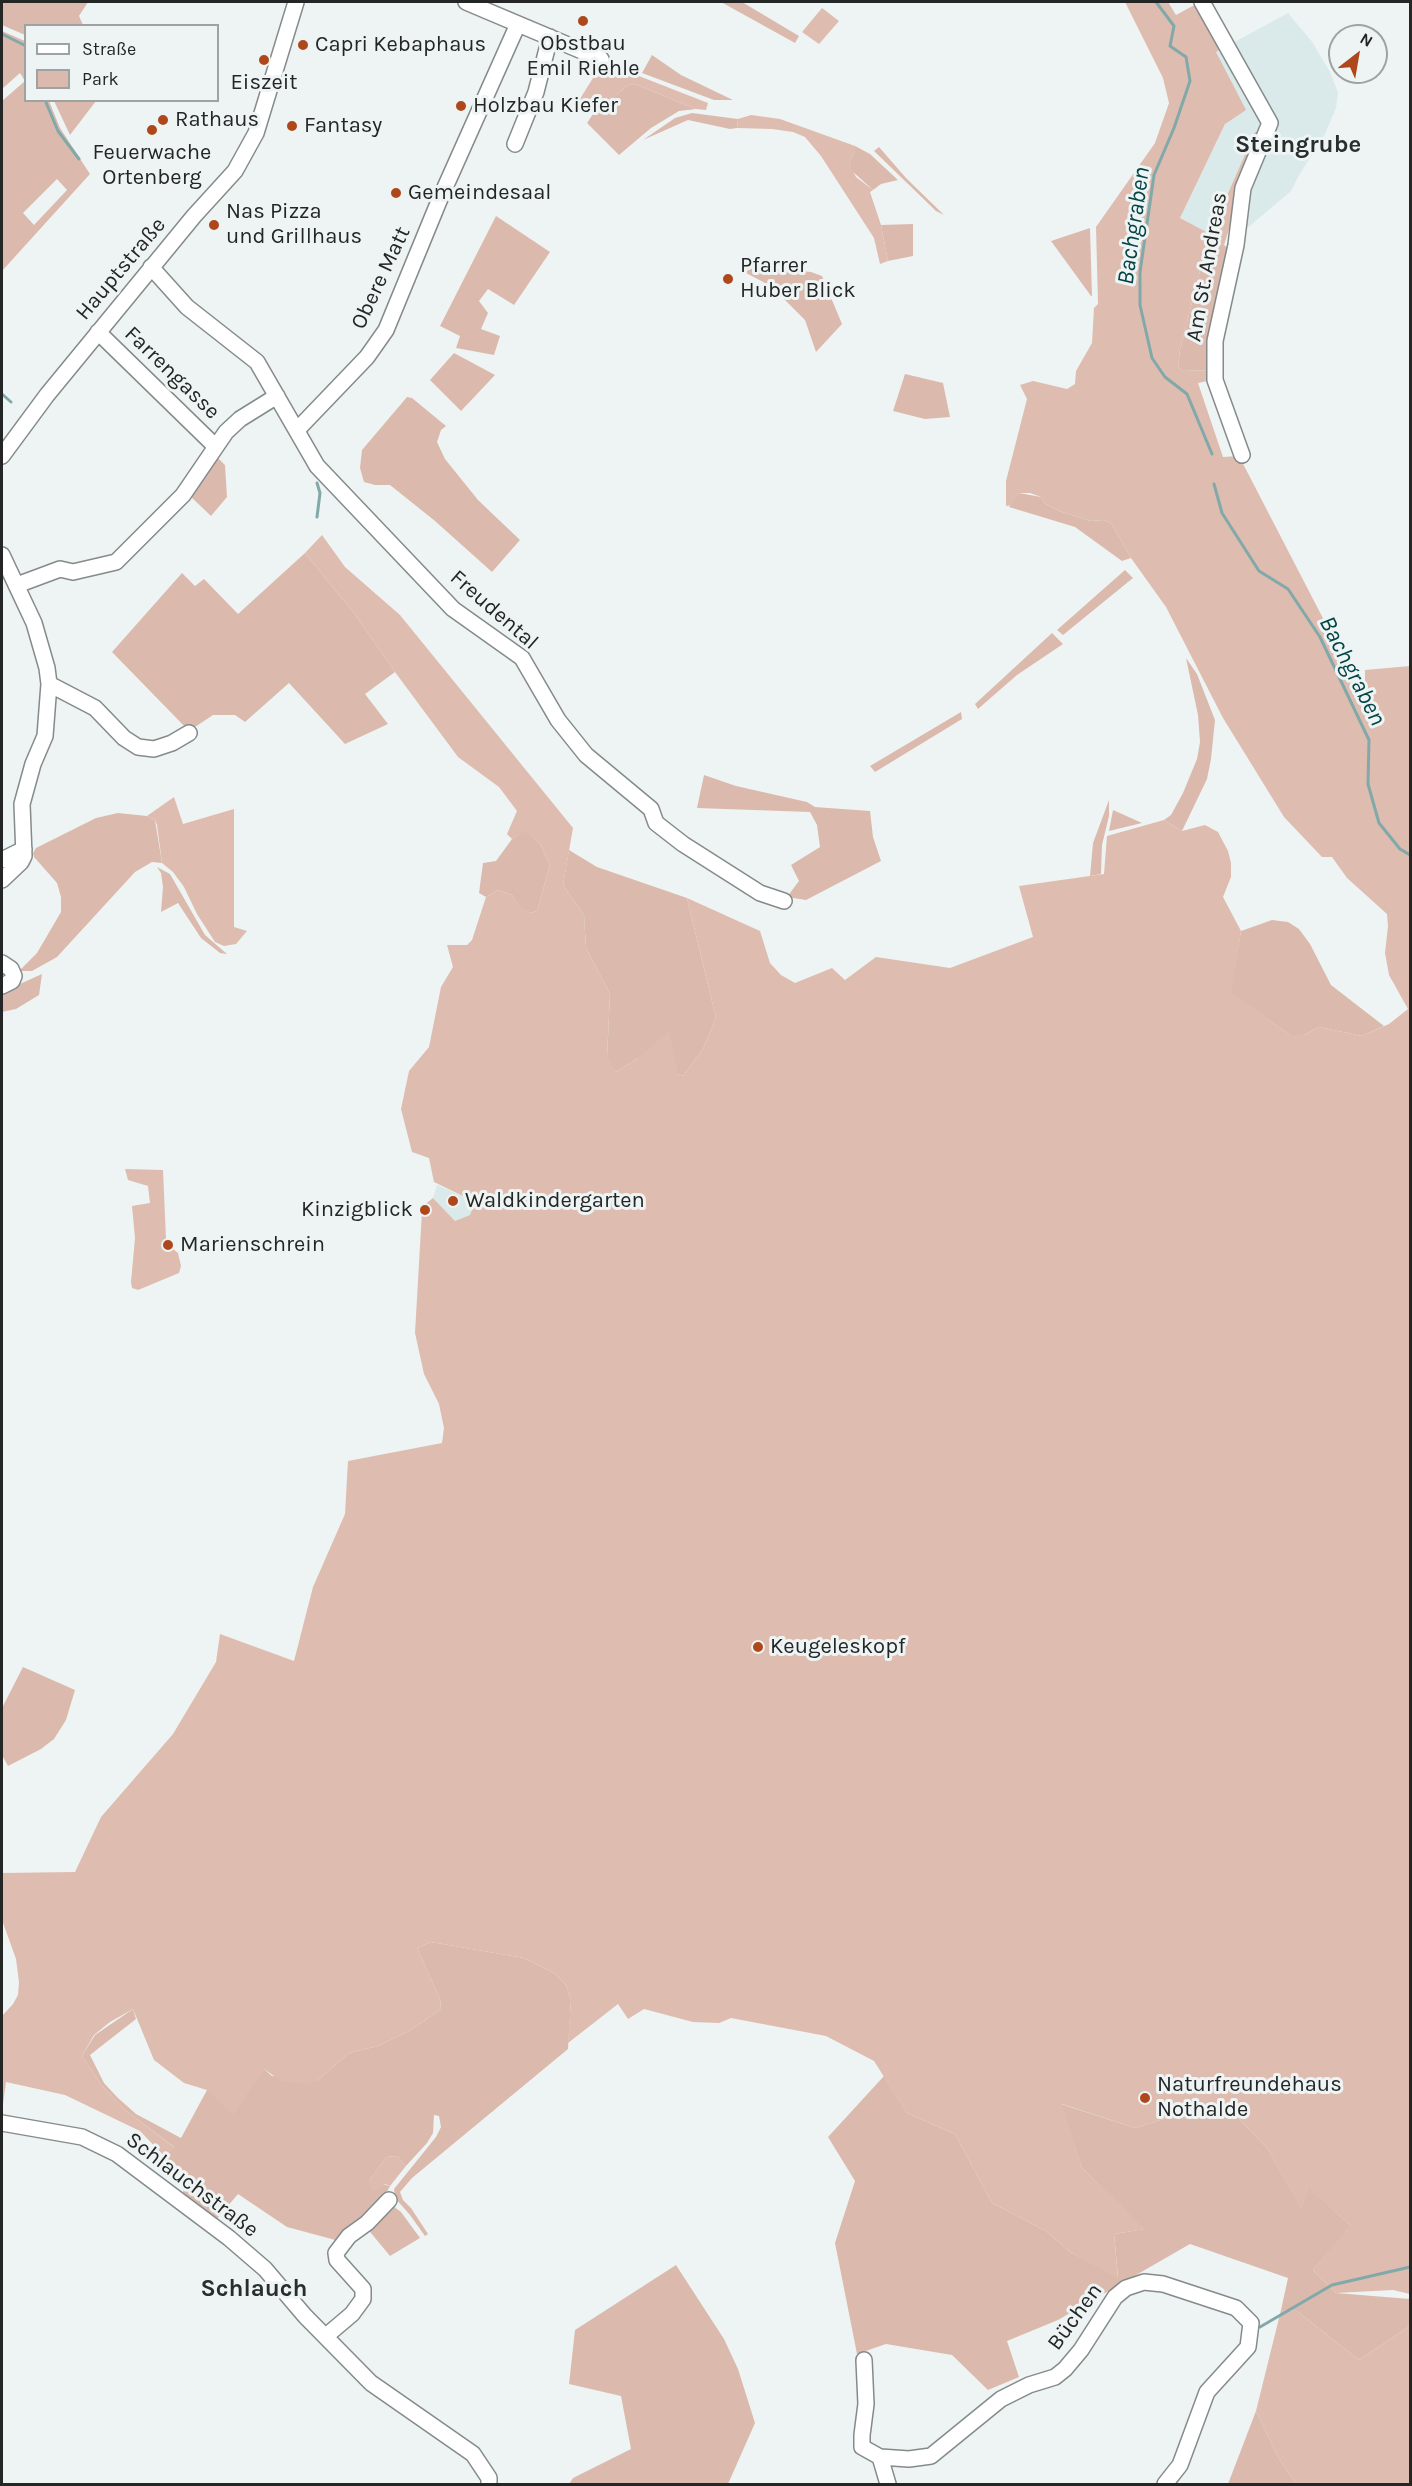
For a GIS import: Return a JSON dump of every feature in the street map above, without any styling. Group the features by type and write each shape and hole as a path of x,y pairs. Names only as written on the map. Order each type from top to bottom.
{"street":[{"name":"Hauptstraße","path":"2,456 46,395 235,171 256,133 296,2"},
{"path":"466,2 601,59"},
{"name":"Am St. Andreas","path":"1202,2 1270,123 1243,188 1236,245 1215,341 1215,380 1242,455"},
{"name":"Obere Matt","path":"297,430 367,357 386,330 439,201 518,24"},
{"path":"515,144 536,92 550,37"},
{"name":"Freudental","path":"152,267 187,307 257,362 317,466 453,609 522,658 558,720 579,748 651,809 656,823 683,844 752,888 784,901"},
{"name":"Farrengasse","path":"98,332 215,447"},
{"name":"Farrengasse","path":"17,585 60,569 73,572 116,562 183,495 215,447 240,418 277,396"},
{"path":"2,555 34,623 49,684 45,736 33,764 22,804 21,825 24,849 21,862 2,880"},
{"path":"49,684 95,708 124,738 138,747 154,749 172,743 189,733"},
{"path":"2,860 24,849"},
{"path":"2,963 11,969 14,976 12,981 2,986"},
{"name":"Schlauchstraße","path":"2,2123 82,2137 117,2154 229,2238 265,2269 371,2383 473,2454 489,2478 489,2484"},
{"path":"326,2336 352,2314 363,2299 363,2289 337,2260 336,2253 349,2236 368,2223 389,2200"},
{"name":"Büchen","path":"879,2457 909,2459 931,2456 1000,2399 1029,2385 1055,2377 1081,2350 1116,2297 1126,2288 1144,2282 1163,2284 1236,2308 1251,2323 1248,2347 1207,2392 1180,2465 1165,2484"},
{"path":"864,2360 866,2404 862,2447 879,2457 888,2484"}],"shaded area":[{"path":"1125,2 1168,2 1176,15 1200,2 1224,47 1216,52 1246,110 1225,124 1180,218 1210,234 1255,132 1259,133 1224,245 1207,243 1180,350 1178,367 1183,371 1211,370 1212,380 1198,383 1223,457 1239,456 1357,684 1365,682 1365,670 1410,666 1410,2294 1393,2290 1336,2293 1313,2270 1350,2225 1308,2188 1301,2209 1268,2149 1222,2101 1135,2128 1062,2104 1082,2168 1145,2229 1114,2234 1118,2278 1070,2252 1046,2231 992,2203 955,2134 907,2113 874,2061 826,2036 731,2018 719,2023 693,2022 644,2009 628,2019 618,2004 568,2043 571,2000 566,1985 554,1973 524,1958 431,1942 417,1948 440,1999 441,2009 411,2030 378,2046 349,2053 317,2081 307,2084 281,2081 264,2069 233,2115 207,2090 184,2083 154,2060 133,2009 110,2022 94,2035 82,2056 102,2086 125,2110 175,2148 165,2157 140,2131 65,2095 6,2082 2,2112 2,2016 18,1995 19,1982 16,1959 2,1920 2,1873 75,1872 101,1817 173,1734 216,1662 220,1634 294,1661 313,1587 345,1514 348,1461 442,1443 444,1428 439,1404 424,1374 415,1333 422,1211 423,1206 433,1198 455,1221 470,1215 474,1205 467,1198 434,1182 429,1158 412,1152 401,1109 409,1071 429,1047 441,987 453,967 447,945 467,945 472,940 486,897 498,890 512,895 521,907 530,913 537,911 550,865 540,844 526,831 512,839 507,834 517,811 499,787 458,757 354,613 305,553 322,535 345,567 400,615 573,828 563,885 584,915 586,948 610,994 607,1057 616,1072 638,1058 669,1031 678,1074 683,1076 703,1049 716,1018 687,898 760,931 770,963 781,975 795,983 832,968 845,980 876,957 950,968 1033,937 1019,886 1104,874 1107,836 1164,820 1182,831 1205,825 1218,832 1228,851 1231,877 1223,897 1241,931 1231,993 1290,1035 1304,1035 1319,1027 1362,1036 1389,1024 1408,1009 1389,975 1385,953 1387,914 1347,878 1332,857 1322,857 1284,817 1223,718 1166,607 1131,558 1111,523 1103,520 1091,521 1059,511 1044,503 1041,497 1030,493 1019,493 1012,505 1006,506 1006,481 1027,399 1020,385 1033,381 1067,389 1075,384 1076,371 1092,343 1094,308 1098,304 1096,227 1155,143 1169,103 1163,78"},
{"path":"822,8 839,21 819,44 802,32"},
{"path":"1288,13 1313,43 1328,69 1328,84 1335,84 1338,93 1336,108 1324,136 1291,191 1245,230 1255,132 1210,235 1180,218 1225,124 1216,52"},
{"path":"603,62 708,103 706,110 696,109 635,84 628,85 593,114 578,102"},
{"path":"751,115 780,119 855,146 849,163 856,177 873,190 870,192 881,225 888,261 880,264 874,238 821,156 805,137 793,132 772,129 737,128 738,119"},
{"path":"174,797 183,824 234,809 234,927 247,931 236,944 224,946 215,942 197,914 184,887 173,872 162,863 157,825 155,820 147,816"},
{"path":"125,1169 163,1170 166,1239 167,1244 178,1253 181,1266 179,1273 138,1290 132,1288 131,1282 135,1238 132,1206 150,1203 148,1186 128,1180"},
{"name":"Waldkindergarten","path":"437,1185 467,1198 474,1205 470,1215 455,1221 433,1198"},
{"path":"397,2156 406,2166 390,2186 385,2184 379,2190 371,2190 369,2181 383,2162 387,2157"},
{"path":"1281,2310 1297,2311 1359,2360 1410,2326 1410,2484 1296,2484 1278,2457 1256,2411"}],"green space":[{"path":"2,2 88,2 79,16 83,24 24,24 24,35 2,25"},
{"path":"721,2 742,2 799,36 795,43"},
{"path":"2,31 24,41 24,79 20,73 2,89"},
{"path":"652,55 681,75 733,100 714,100 642,73"},
{"path":"24,82 24,102 49,102 60,128 90,174 2,271 2,101","holes":["57,179 67,190 34,225 23,213"]},
{"path":"635,84 696,109 679,111 651,128 619,155 587,123 593,114 628,85"},
{"path":"55,102 95,102 70,135"},
{"path":"692,113 738,119 737,128 730,129 688,120 643,140 675,118"},
{"path":"855,146 870,154 898,180 881,184 873,190 852,171 849,163"},
{"path":"879,147 906,178 944,215 936,211 874,151"},
{"path":"496,216 550,252 514,305 488,289 479,301 488,313 481,329 500,336 494,355 456,348 460,336 440,326"},
{"path":"913,224 913,256 888,261 881,225"},
{"path":"1090,228 1092,296 1051,241"},
{"path":"1207,243 1224,245 1231,251 1211,370 1183,371 1178,367 1180,350"},
{"path":"756,267 811,272 822,276 842,324 816,352 805,320 771,286 744,272"},
{"path":"454,353 495,375 461,411 430,380"},
{"path":"905,374 943,383 950,417 925,419 893,411"},
{"path":"407,397 412,398 446,426 441,430 437,442 445,459 478,500 520,540 492,572 435,521 390,485 364,482 360,468 362,450"},
{"path":"214,458 218,458 225,465 227,497 211,516 190,496"},
{"path":"1019,493 1041,497 1044,503 1059,511 1091,521 1103,520 1111,523 1131,558 1122,561 1075,527 1009,507"},
{"path":"305,553 354,613 395,672 365,694 388,724 345,744 289,683 245,722 235,715 213,715 189,731 112,652 182,573 195,586 204,579 238,614"},
{"path":"1125,570 1133,578 1063,635 1057,630"},
{"path":"1052,633 1063,644 1017,675 978,709 975,704"},
{"path":"1186,658 1197,674 1215,720 1207,779 1182,831 1164,820 1171,815 1183,793 1197,759 1200,742 1198,715"},
{"path":"961,712 962,719 875,772 870,766"},
{"path":"704,775 736,786 807,802 815,807 870,811 873,837 881,861 806,900 787,897 799,881 791,865 820,847 817,825 810,812 697,808"},
{"path":"1109,800 1109,816 1102,845 1101,874 1090,876 1093,843"},
{"path":"1113,810 1142,823 1109,831"},
{"path":"118,813 147,816 155,820 162,863 152,862 135,872 57,957 32,971 19,971 37,953 61,912 61,897 57,883 34,857 33,853 36,848 96,818"},
{"path":"526,830 540,844 550,865 537,911 530,913 521,908 512,895 498,890 486,897 479,893 483,863 496,861 512,839"},
{"path":"569,850 597,867 687,898 716,1018 703,1049 683,1076 638,1058 616,1072 610,1065 607,1058 610,994 586,948 584,915 563,885"},
{"path":"157,867 170,874 205,935 227,954 220,953 201,938 178,903 161,912 163,887 161,873"},
{"path":"1272,920 1288,922 1299,929 1310,944 1331,985 1384,1026 1362,1036 1319,1027 1304,1035 1290,1035 1230,993 1241,931"},
{"path":"42,974 39,995 16,1009 2,1012 2,992"},
{"path":"23,1667 75,1690 66,1720 54,1739 41,1749 8,1766 2,1755 2,1708"},
{"path":"431,1942 524,1958 554,1973 566,1985 571,2000 568,2049 412,2178 400,2192 403,2200 428,2234 425,2236 395,2198 394,2189 436,2137 441,2127 439,2116 434,2115 433,2133 427,2143 406,2166 397,2156 387,2157 383,2162 369,2181 390,2186 383,2199 339,2241 287,2227 238,2194 216,2220 183,2196 184,2175 165,2157 174,2147 125,2110 102,2086 82,2056 95,2035 133,2009 136,2019 90,2055 104,2083 118,2098 136,2114 181,2138 207,2090 264,2069 272,2076 317,2081 349,2053 378,2046 411,2030 441,2009 440,1999 417,1948"},
{"path":"884,2076 907,2113 955,2134 992,2203 1046,2231 1070,2252 1118,2277 1114,2234 1144,2229 1082,2168 1061,2104 1135,2128 1222,2101 1268,2149 1301,2208 1308,2187 1351,2226 1313,2270 1336,2293 1410,2299 1410,2326 1359,2360 1297,2311 1281,2310 1288,2278 1190,2244 1058,2320 1007,2341 1019,2377 988,2390 952,2355 886,2344 857,2354 835,2243 855,2181 828,2137"},
{"path":"393,2206 401,2212 420,2238 390,2256 366,2227"},
{"path":"676,2265 724,2339 738,2369 755,2423 728,2484 569,2484 573,2478 631,2449 621,2396 569,2384 575,2330"},
{"path":"1256,2411 1278,2457 1296,2484 1228,2484"}],"waterway":[{"name":"Bachgraben","path":"1156,2 1174,26 1170,46 1186,57 1190,81 1174,128 1154,175 1140,272 1140,305 1152,358 1165,377 1187,394 1212,454"},
{"path":"2,34 24,45"},
{"path":"46,102 58,131 79,159"},
{"path":"2,394 11,402"},
{"path":"317,483 320,493 317,517"},
{"name":"Bachgraben","path":"1214,484 1222,513 1259,571 1288,589 1320,637 1369,740 1368,784 1379,823 1400,849 1410,855"},
{"path":"1260,2327 1332,2285 1410,2267"}],"place":[{"name":"Obstbau Emil Riehle","path":"583,21"},
{"name":"Capri Kebaphaus","path":"303,45"},
{"name":"Eiszeit","path":"264,60"},
{"name":"Holzbau Kiefer","path":"461,106"},
{"name":"Rathaus","path":"163,120"},
{"name":"Fantasy","path":"292,126"},
{"name":"Feuerwache Ortenberg","path":"152,130"},
{"name":"Gemeindesaal","path":"396,193"},
{"name":"Nas Pizza und Grillhaus","path":"214,225"},
{"name":"Pfarrer Huber Blick","path":"728,279"},
{"name":"Waldkindergarten","path":"453,1201"},
{"name":"Kinzigblick","path":"425,1210"},
{"name":"Marienschrein","path":"168,1245"},
{"name":"Keugeleskopf","path":"758,1647"},
{"name":"Naturfreundehaus Nothalde","path":"1145,2098"}],"district":[{"name":"Steingrube","path":"1298,145"},
{"name":"Schlauch","path":"254,2289"}]}
